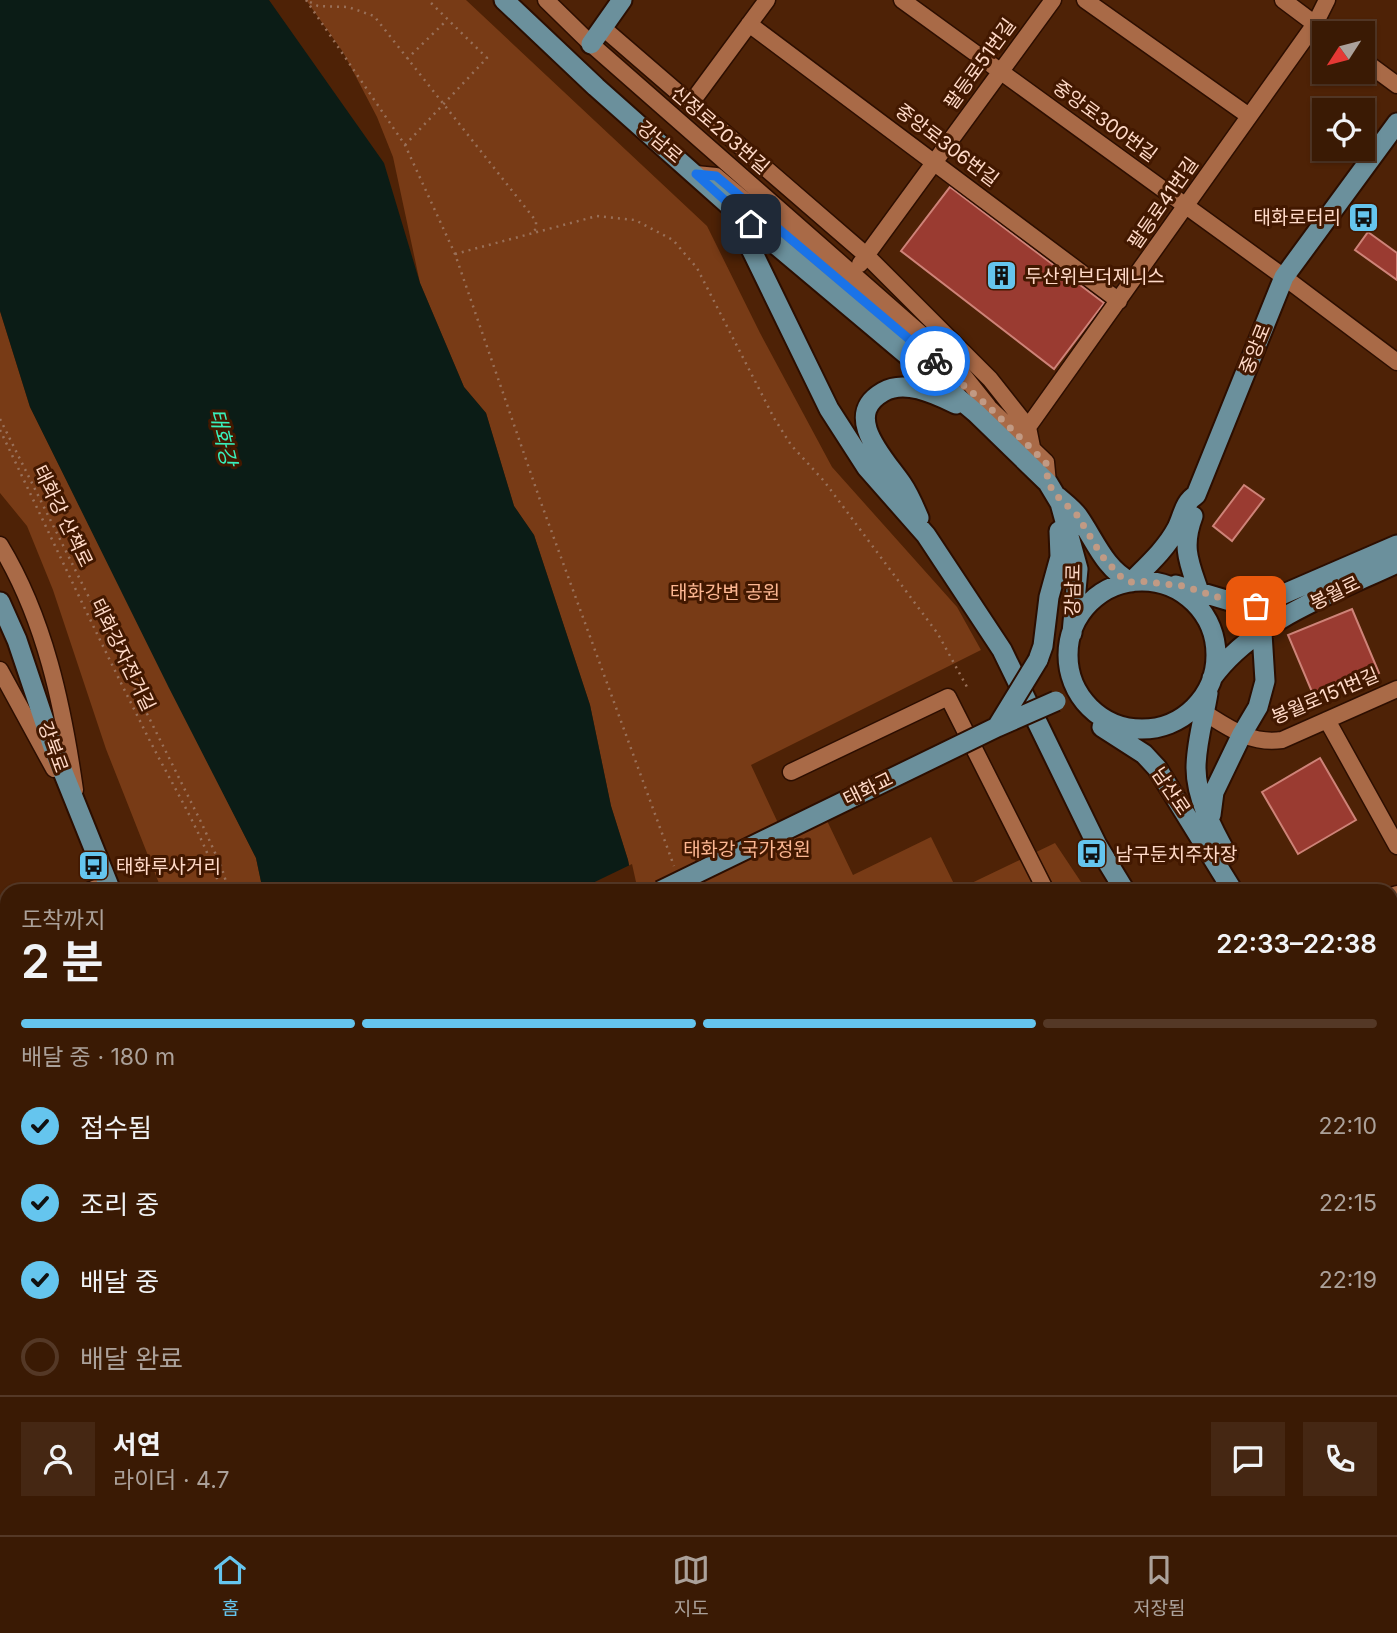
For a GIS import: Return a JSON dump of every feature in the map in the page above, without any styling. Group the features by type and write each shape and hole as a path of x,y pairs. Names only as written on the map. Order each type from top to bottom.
{"main road":[{"name":"강남로","path":"504,0 596,87 731,207 982,410 1052,489 1078,569 1072,633"},
{"path":"591,44 622,0"},
{"name":"중앙로","path":"1131,582 1160,553 1177,528 1189,499 1196,495 1284,277 1397,123"},
{"path":"731,207 829,409 867,468 926,535 1002,650 1097,845 1121,884"},
{"path":"926,535 907,492 870,439 864,422 867,408 875,396 889,388 906,387 982,410"},
{"path":"1052,489 1077,515 1102,556 1122,578 1131,582"},
{"path":"997,727 1038,660 1043,646 1049,597 1060,557 1052,489"},
{"path":"1196,495 1197,506 1186,535 1187,560 1208,622"},
{"name":"봉월로","path":"1165,584 1256,606 1397,545"},
{"name":"봉월로","path":"1211,680 1239,648 1262,632 1340,589 1397,563"},
{"path":"1200,710 1159,727 1140,729 1121,726 1103,718 1091,708 1077,690 1069,667 1069,642 1077,619 1092,599 1113,586 1131,582 1165,584 1185,594 1201,610 1208,622 1216,651 1211,680 1200,710 1196,770 1199,791 1210,820 1242,884"},
{"name":"강북로","path":"0,602 17,640 52,747 108,884"},
{"path":"1210,820 1214,792 1242,734 1258,708 1265,681 1262,632"},
{"name":"태화교","path":"674,884 1077,690"},
{"name":"남산로","path":"1091,708 1101,726 1144,754 1157,768 1229,884"}],"street":[{"name":"신정로203번길","path":"546,0 591,44 952,361 982,410"},
{"path":"691,103 767,0"},
{"name":"중앙로300번길","path":"902,0 1395,357"},
{"name":"팔등로51번길","path":"852,274 1053,0"},
{"path":"1085,0 1248,116"},
{"path":"1283,0 1312,22"},
{"name":"팔등로41번길","path":"1323,21 1327,0"},
{"name":"중앙로306번길","path":"749,24 1119,301"},
{"path":"602,27 866,255 990,379 1028,427 1032,447"},
{"name":"팔등로41번길","path":"1028,427 1248,116 1312,40"},
{"path":"1376,70 1397,85"},
{"path":"696,174 716,176 982,410 1032,447 1046,463 1052,489"},
{"path":"0,545 24,587 43,638 68,739 79,814"},
{"path":"0,670 79,814"},
{"name":"봉월로151번길","path":"1200,710 1250,739 1267,742 1282,740 1397,689"},
{"path":"790,772 948,697 1042,884"},
{"path":"1327,720 1397,846"}],"path":[{"path":"306,0 318,6 348,7 374,16 536,221 549,229"},
{"path":"306,0 405,145 456,254 540,500 674,866"},
{"path":"405,145 487,58 428,0"},
{"path":"314,12 318,6"},
{"path":"407,59 448,20"},
{"path":"456,254 597,216 635,220 673,240 698,268 774,418 791,445 824,481 938,634 967,687"},
{"path":"530,234 536,229 536,221"},
{"name":"태화강 산책로","path":"0,419 202,824 227,884"},
{"name":"태화강자전거길","path":"0,430 141,724 197,829 219,884"}],"green space":[{"name":"태화강변 공원","path":"306,0 466,0 707,226 760,333 832,467 957,607 981,650 751,765 778,823 819,804 853,875 931,837 954,884 633,884 611,806 590,705 534,535 514,506 486,413 464,387 420,283 393,157 377,117 343,52"},
{"path":"0,311 30,407 256,858 262,884 159,884 106,749 53,590 27,526 0,493"},
{"name":"태화강변 공원","path":"1055,843 1082,884 970,884"}],"water":[{"name":"태화강","path":"0,0 269,0 384,163 420,283 464,387 486,413 514,506 534,535 590,705 611,806 633,884 262,884 256,858 30,407 0,311"}],"pier":[{"path":"632,864 636,884 591,884"}],"building":[{"name":"두산위브더제니스","path":"950,187 1104,303 1054,369 901,251"},
{"path":"1368,232 1397,253 1397,280 1355,250"},
{"path":"1244,485 1264,499 1232,541 1213,526"},
{"path":"1352,609 1379,673 1315,699 1288,635"},
{"path":"1320,758 1356,820 1298,854 1262,792"}],"way so far":[{"path":"935,361 988,406 1046,463 1048,483 1056,495 1077,515 1102,556 1122,578 1131,582 1183,586 1243,605 1256,606"}],"place":[{"name":"태화로터리","path":"1364,217"},
{"name":"두산위브더제니스","path":"1002,276"},
{"name":"남구둔치주차장","path":"1092,854"},
{"name":"태화루사거리","path":"93,866"}],"route":[{"path":"751,224 696,174 716,176 935,361"}],"park label":[{"name":"태화강 국가정원","path":"747,849"}]}
